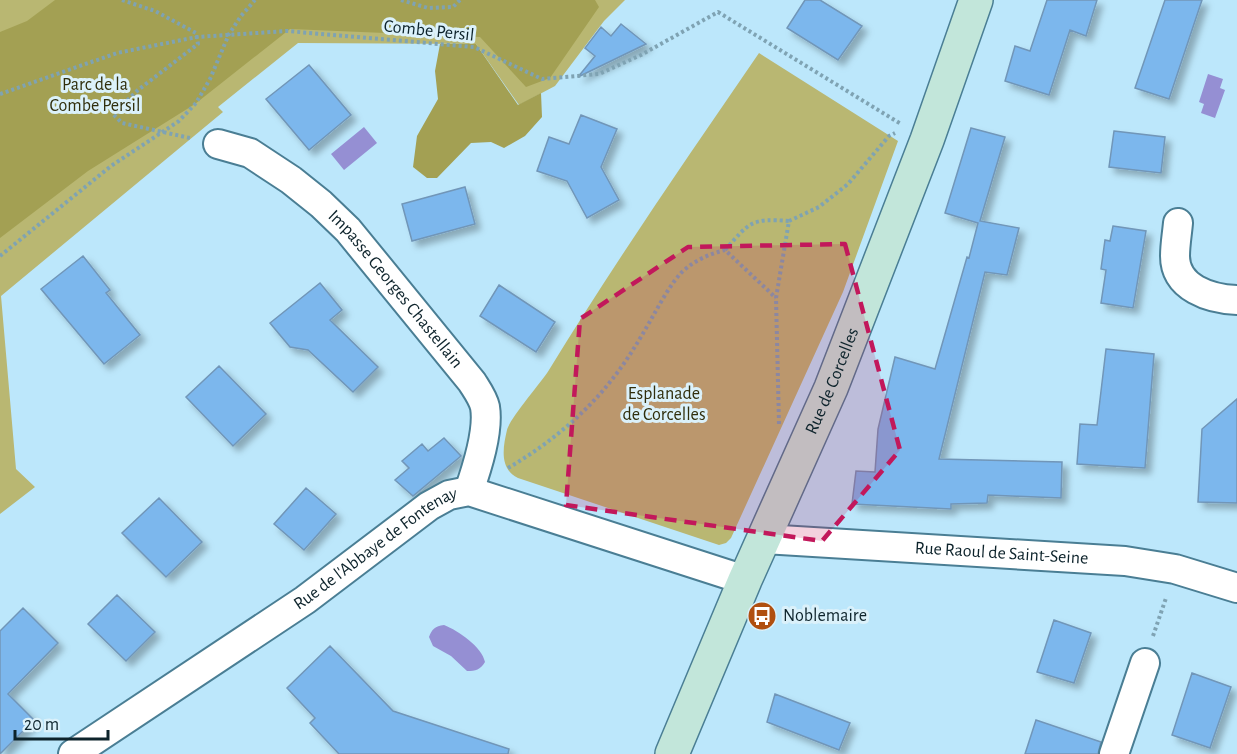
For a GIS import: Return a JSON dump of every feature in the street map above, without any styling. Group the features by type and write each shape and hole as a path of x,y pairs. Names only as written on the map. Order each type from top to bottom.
{"main road":[{"name":"Rue de Corcelles","path":"672,754 745,580 831,388 927,140 976,0"}],"street":[{"name":"Impasse Georges Chastellain","path":"218,144 250,153 291,180 321,204 348,230 472,382 479,393 486,414 477,466 469,491"},
{"path":"1178,223 1175,258 1180,278 1194,290 1222,300 1237,300"},
{"name":"Rue de l'Abbaye de Fontenay","path":"73,754 305,600 429,506 449,495 469,491 745,580"},
{"name":"Rue Raoul de Saint-Seine","path":"764,539 1125,561 1175,569 1237,588"},
{"path":"1114,754 1145,663"}],"path":[{"path":"122,0 155,10 196,33 198,44 138,90 114,114 122,123 218,144"},
{"path":"0,256 111,166 179,121 196,103 218,63 229,34 255,0"},
{"name":"Combe Persil","path":"401,0 428,8 453,7 460,0"},
{"name":"Combe Persil","path":"0,94 117,53 197,37 286,31 474,47 542,80 599,74 640,55 718,12 906,127 889,136 848,184 819,207 789,221"},
{"path":"469,491 526,457 580,415 610,383 681,273 708,254 725,250 745,227 763,219 789,221 776,298 779,433"},
{"path":"725,250 776,298"},
{"path":"1145,663 1175,569"}],"highlighted area":[{"path":"845,244 900,450 822,541 566,505 580,319 688,247"}],"green space":[{"name":"Parc de la Combe Persil","path":"0,0 625,0 604,21 555,86 519,105 476,44 298,43 218,107 223,112 1,296 16,469 35,487 0,514"},
{"name":"Parc de la Combe Persil","path":"55,0 595,0 599,7 550,78 526,87 480,37 290,29 195,104 88,171 0,238 0,32 27,21"},
{"path":"440,44 476,44 518,105 541,93 542,117 525,136 504,148 491,142 471,143 437,178 427,178 413,167 417,136 438,99 435,71"},
{"name":"Esplanade de Corcelles","path":"759,53 898,141 843,292 731,538 719,545 518,478 512,474 505,463 504,443 509,425 549,370 625,250"}],"shaded area":[{"path":"1208,74 1223,79 1220,88 1225,90 1215,118 1201,113 1204,104 1199,102"},
{"path":"364,127 377,143 344,170 331,154"},
{"path":"444,625 463,635 475,645 485,662 481,667 467,671 451,656 433,646 429,637 431,632 436,627"}],"building":[{"path":"805,0 820,0 862,26 838,60 787,28"},
{"path":"1047,0 1097,0 1086,36 1070,30 1049,95 1005,81 1015,46 1030,51"},
{"path":"1165,0 1202,0 1169,99 1135,88"},
{"path":"621,24 646,44 578,77 595,56 585,48 601,27 611,36"},
{"path":"309,65 351,115 309,150 266,99"},
{"path":"581,115 617,129 601,167 619,200 587,218 567,181 537,171 549,137 569,144"},
{"path":"971,128 1005,137 980,221 1019,228 1007,275 985,272 939,459 1062,462 1061,498 988,495 987,503 951,504 951,509 852,504 856,471 875,472 878,429 895,357 935,369 978,223 945,213"},
{"path":"1114,131 1165,137 1161,173 1109,167"},
{"path":"465,187 475,224 412,241 402,204"},
{"path":"1113,226 1146,231 1133,308 1101,303 1106,270 1101,269 1105,240 1110,241"},
{"path":"83,256 110,290 106,293 140,335 104,364 41,289"},
{"path":"320,283 342,310 330,320 378,367 353,392 308,350 290,347 270,323"},
{"path":"499,285 555,322 536,352 480,316"},
{"path":"1106,349 1154,354 1145,468 1077,464 1080,424 1097,425"},
{"path":"219,366 266,414 233,446 186,397"},
{"path":"1237,399 1237,503 1198,502 1202,429"},
{"path":"444,438 461,456 413,496 395,480 409,468 402,461 422,444 428,451"},
{"path":"306,488 336,514 304,550 274,524"},
{"path":"159,498 202,542 166,577 122,533"},
{"path":"117,595 155,632 126,661 88,624"},
{"path":"23,608 58,643 8,694 34,720 0,754 0,631"},
{"path":"1054,620 1091,633 1074,683 1037,672"},
{"path":"330,646 393,711 509,749 508,754 339,754 310,723 315,718 287,688"},
{"path":"1192,673 1231,687 1210,748 1172,735"},
{"path":"775,694 850,723 839,750 767,722"},
{"path":"1036,720 1101,742 1098,754 1025,754"}],"place":[{"name":"Noblemaire","path":"762,616"}]}
